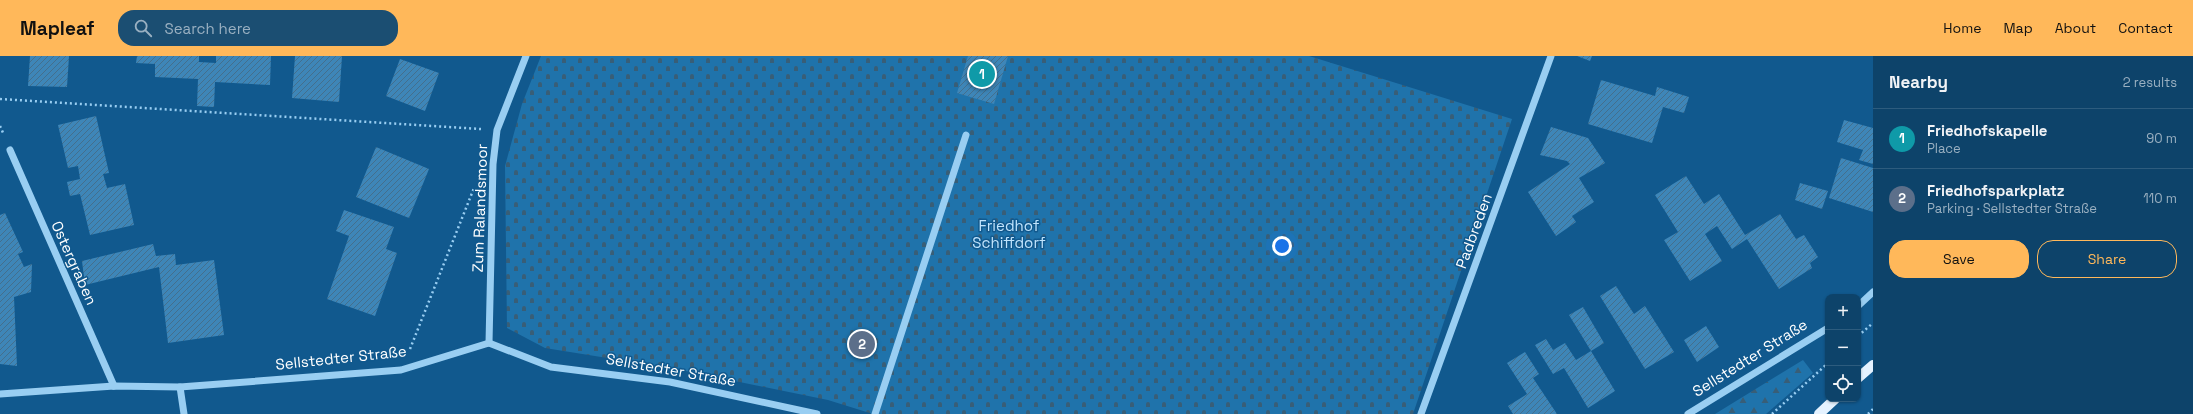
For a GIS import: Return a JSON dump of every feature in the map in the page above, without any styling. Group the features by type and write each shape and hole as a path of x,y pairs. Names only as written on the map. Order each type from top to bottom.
{"main road":[{"path":"1861,375 1873,365"},
{"path":"1819,414 1832,402"}],"street":[{"name":"Zum Ralandsmoor","path":"489,343 493,164 497,130 526,56"},
{"name":"Padbreden","path":"1421,414 1552,56"},
{"path":"875,414 966,135"},
{"name":"Ostergraben","path":"10,150 114,386"},
{"path":"1861,303 1873,292"},
{"name":"Sellstedter Straße","path":"1688,414 1825,330"},
{"name":"Sellstedter Straße","path":"0,394 114,386 180,387 401,370 489,343 551,367 670,382 817,414"},
{"path":"180,387 184,414"}],"path":[{"path":"0,98 497,130"},
{"path":"401,370 477,181"},
{"path":"1861,334 1873,324"},
{"path":"1772,414 1825,366"},
{"path":"1868,414 1873,409"}],"green space":[{"name":"Friedhof Schiffdorf","path":"541,56 1309,56 1512,119 1413,414 873,414 828,400 676,369 545,348 507,328 505,166 522,104"},
{"path":"1803,360 1813,373 1766,414 1715,414"}],"building":[{"path":"30,56 69,56 67,87 28,86"},
{"path":"137,56 199,56 199,62 216,63 216,56 271,56 270,85 215,82 214,107 197,106 198,79 155,77 155,64 136,63"},
{"path":"295,56 342,56 339,102 292,98"},
{"path":"968,56 1008,56 994,104 957,93"},
{"path":"1577,56 1592,56 1590,61"},
{"path":"400,59 439,73 425,111 386,96"},
{"path":"1601,80 1655,96 1657,87 1689,97 1684,113 1663,107 1652,143 1588,124"},
{"path":"96,116 109,173 103,174 107,188 125,184 134,225 90,235 80,194 70,196 67,182 80,179 78,166 68,168 58,125"},
{"path":"1844,120 1873,128 1873,164 1859,160 1863,150 1837,142"},
{"path":"1551,127 1588,138 1605,163 1579,178 1594,202 1572,216 1576,222 1556,236 1528,192 1570,164 1567,161 1540,155"},
{"path":"376,147 429,169 409,218 356,197"},
{"path":"1841,158 1873,168 1873,212 1829,198"},
{"path":"1686,176 1704,204 1719,194 1745,235 1780,214 1796,239 1804,235 1818,257 1810,263 1812,268 1779,289 1747,239 1732,249 1717,226 1705,234 1722,261 1690,281 1664,240 1678,232 1655,195"},
{"path":"1800,183 1828,191 1822,209 1795,200"},
{"path":"344,210 394,227 386,249 397,253 375,316 327,299 349,236 336,231"},
{"path":"5,213 23,252 18,254 24,267 32,264 31,292 14,297 17,366 0,364 0,215"},
{"path":"153,244 156,256 175,254 176,265 214,260 224,335 168,343 159,267 85,285 82,261"},
{"path":"1616,286 1634,314 1645,306 1674,352 1645,369 1600,296"},
{"path":"1583,307 1604,343 1591,351 1569,315"},
{"path":"1706,326 1719,347 1697,362 1684,340"},
{"path":"1546,339 1553,350 1565,343 1576,360 1591,351 1615,391 1588,408 1564,368 1553,374 1535,345"},
{"path":"1525,352 1539,374 1533,378 1557,414 1513,414 1508,406 1527,394 1507,363"}],"place":[{"name":"Friedhofskapelle","path":"982,74"},
{"name":"Friedhofsparkplatz","path":"862,344"}]}
